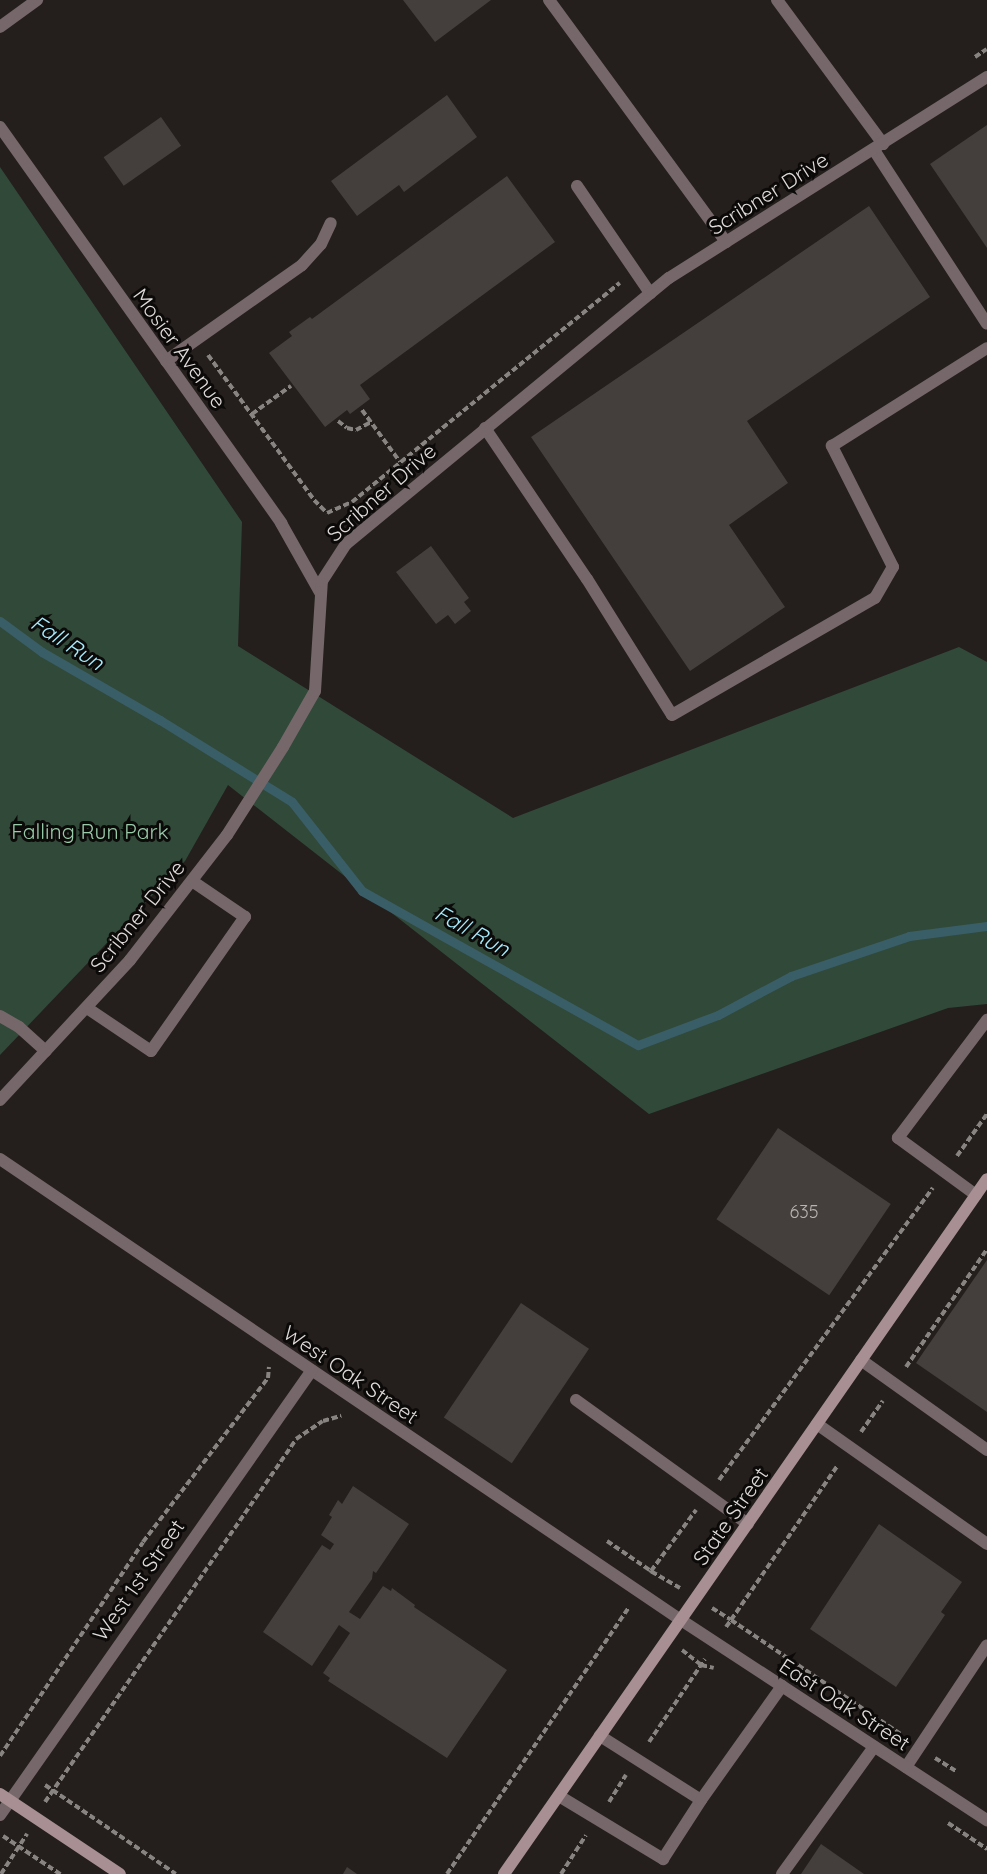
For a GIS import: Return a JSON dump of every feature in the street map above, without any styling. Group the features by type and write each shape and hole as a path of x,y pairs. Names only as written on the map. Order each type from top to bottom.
{"main road":[{"name":"State Street","path":"504,1874 987,1179"},
{"path":"5,1797 120,1874"}],"street":[{"path":"0,27 37,0"},
{"path":"549,0 726,242"},
{"path":"777,0 878,147 987,324"},
{"name":"Scribner Drive","path":"0,1100 130,960 227,835 283,747 315,691 321,596 326,571 346,544 650,293 726,242 987,77"},
{"name":"Mosier Avenue","path":"0,128 281,523 321,596"},
{"path":"577,186 650,293"},
{"path":"166,361 302,265 321,244 331,223"},
{"path":"485,428 587,579 672,715 875,598 893,567 832,446 987,348"},
{"path":"87,1008 151,1050 245,917 192,881"},
{"path":"0,1016 19,1027 46,1051"},
{"path":"976,1195 898,1138 987,1020"},
{"name":"West Oak Street","path":"0,1160 681,1620"},
{"path":"861,1360 987,1450"},
{"name":"West 1st Street","path":"0,1815 5,1797 28,1773 312,1370"},
{"path":"576,1400 748,1524"},
{"path":"817,1424 987,1544"},
{"name":"East Oak Street","path":"681,1620 987,1821"},
{"path":"906,1767 987,1645"},
{"path":"559,1796 663,1859 701,1800 782,1686"},
{"path":"600,1736 701,1800"},
{"path":"782,1874 874,1747"}],"path":[{"path":"968,62 987,49"},
{"path":"205,350 314,500 327,513 352,502 612,287 637,274"},
{"path":"252,414 291,386"},
{"path":"362,410 400,462"},
{"path":"338,421 347,428 356,430 371,422"},
{"path":"651,1571 987,1114"},
{"path":"176,1874 0,1755 142,1542 268,1378 269,1367"},
{"path":"52,1790 296,1439 323,1421 341,1416"},
{"path":"447,1874 629,1608"},
{"path":"0,1834 60,1874"},
{"path":"1,1874 20,1846"}],"green space":[{"name":"Falling Run Park","path":"0,167 242,522 238,646 513,818 959,647 987,662 987,1004 948,1008 649,1114 228,785 185,861 0,1055"}],"building":[{"path":"403,0 491,0 435,42"},
{"path":"447,95 477,137 404,192 399,185 357,216 331,181"},
{"path":"161,117 181,146 124,186 104,157"},
{"path":"987,125 987,248 930,164"},
{"path":"507,176 555,242 360,385 370,399 350,414 347,410 325,427 269,353 292,336 289,332 310,317 312,319"},
{"path":"869,206 930,297 747,421 788,483 729,525 785,607 690,671 531,437"},
{"path":"431,546 469,598 464,602 471,611 455,624 448,615 436,624 396,572"},
{"path":"778,1128 891,1204 829,1295 716,1219"},
{"path":"987,1260 987,1412 916,1363"},
{"path":"521,1303 589,1349 512,1463 444,1417"},
{"path":"353,1486 409,1524 376,1573 373,1571 372,1579 349,1612 360,1619 383,1586 391,1591 392,1588 415,1605 414,1607 507,1670 447,1758 328,1681 330,1678 323,1673 350,1633 339,1625 312,1666 263,1632 322,1545 330,1550 334,1544 321,1535 332,1517 329,1515 338,1500 342,1504"},
{"path":"879,1524 962,1582 941,1612 945,1615 896,1687 810,1629"},
{"path":"821,1844 864,1874 801,1874"},
{"path":"347,1867 357,1874 343,1874"}],"waterway":[{"name":"Fall Run","path":"0,621 42,652 160,720 292,802 362,891 638,1045 718,1015 791,976 909,936 987,926"}]}
